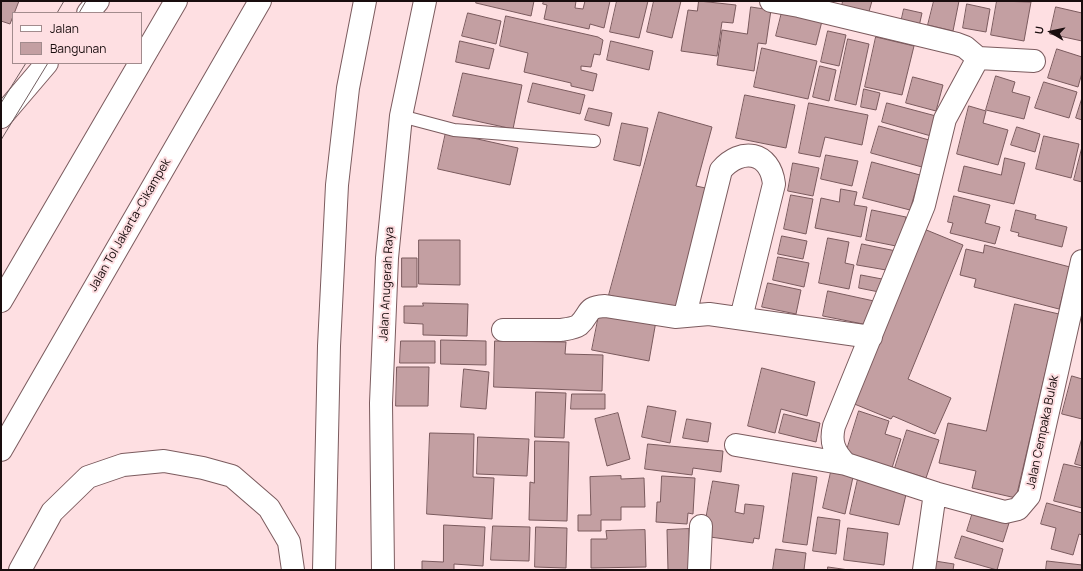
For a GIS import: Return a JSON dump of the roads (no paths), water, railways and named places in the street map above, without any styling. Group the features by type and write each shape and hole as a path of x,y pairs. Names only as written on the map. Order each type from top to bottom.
{"main road":[{"path":"89,12 98,1"},
{"path":"142,59 176,1"},
{"name":"Jalan Tol Jakarta–Cikampek","path":"1,450 260,1"},
{"path":"324,570 330,346 337,185 348,88 365,1"},
{"name":"Jalan Anugerah Raya","path":"383,570 381,403 387,258 401,116 425,1"},
{"path":"771,1 799,6 957,44 965,47 978,58 1034,61"},
{"path":"846,464 837,455 833,445 832,436 834,426 924,205 945,119 978,58"},
{"path":"1,116 46,64"},
{"path":"1,301 139,64"},
{"path":"685,315 721,170 729,160 737,156 747,155 755,157 766,164 773,175 774,184 741,318"},
{"name":"Jalan Cempaka Bulak","path":"736,445 846,464 935,493 1005,512 1018,509 1029,496 1082,261"},
{"path":"503,330 561,330 571,328 579,325 589,310 595,306 605,306 675,317 709,314 871,337"},
{"path":"20,570 52,512 88,476 123,464 164,461 203,468 232,476 270,508 289,542 293,570"},
{"path":"924,570 935,493"},
{"path":"699,570 701,526"}],"lane":[{"path":"401,116 454,130 594,141"}],"tram line":[{"path":"58,12 64,1"},
{"path":"80,12 86,1"},
{"path":"1,103 25,64"},
{"path":"1,140 47,64"}]}
